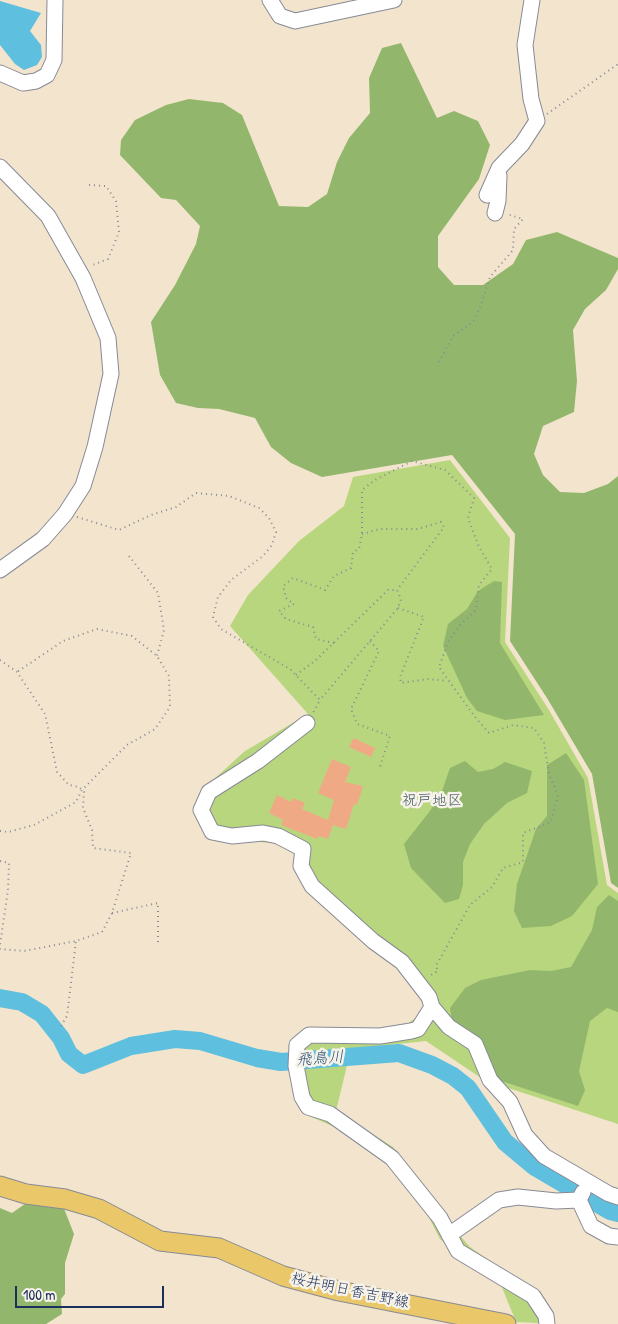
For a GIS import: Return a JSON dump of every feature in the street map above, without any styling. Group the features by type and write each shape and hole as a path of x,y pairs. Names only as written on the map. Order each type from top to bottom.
{"main road":[{"name":"桜井明日香吉野線","path":"0,1186 26,1194 65,1198 99,1209 160,1241 219,1248 284,1276 320,1286 476,1316 506,1324"}],"street":[{"path":"0,73 22,83 36,81 48,75 54,60 55,0"},
{"path":"270,0 280,16 296,22 394,0"},
{"path":"487,195 499,168 522,144 537,121 531,98 526,45 532,0"},
{"path":"0,167 48,216 79,270 97,308 108,338 111,374 95,447 83,486 65,514 43,540 0,570"},
{"path":"495,212 499,168"},
{"path":"307,724 258,761 209,792 201,810 203,818 212,832 232,836 263,833 278,836 303,848 301,866 312,886 373,941 402,962 449,1027 475,1044 490,1080 510,1102 525,1134 537,1149 562,1168 618,1197"},
{"path":"430,1002 418,1029 411,1031 380,1036 309,1035 298,1045 296,1066 302,1097 308,1107 330,1114 392,1158 429,1203 458,1250 472,1261 533,1296 546,1316 547,1324"},
{"path":"579,1200 589,1182"},
{"path":"449,1235 499,1200 518,1197 579,1200"},
{"path":"579,1200 591,1226 609,1236 618,1237"},
{"path":"455,1324 476,1316"}],"path":[{"path":"537,121 618,64"},
{"path":"79,270 108,259 119,232 116,201 106,186 90,185"},
{"path":"439,362 453,336 473,322 482,305 490,276 513,250 514,229 523,218 495,212"},
{"path":"334,643 316,640 313,627 286,619 279,612 294,604 286,598 283,586 293,578 325,590 334,576 352,568 353,552 359,549 362,534 362,490 412,461 444,470 474,498 468,518 479,547 492,569 478,585 476,610 460,625 448,642 439,667 447,681 489,733 514,725 534,728 544,743 550,774 558,795 551,822 523,833 522,862 503,868 492,887 470,905 436,966 438,971 428,977 430,1002"},
{"path":"65,514 95,521 119,530 151,515 176,507 196,493 229,496 258,508 269,518 276,532 272,545 263,556 231,580 218,597 213,617 220,629 290,669 320,700"},
{"path":"362,534 380,529 418,529 441,522 444,527 397,590"},
{"path":"129,556 158,593 164,630 157,656"},
{"path":"296,675 334,643 388,590 397,590"},
{"path":"307,724 320,700 398,608 401,599 397,590"},
{"path":"398,608 424,617 400,677 401,683 428,679 447,681"},
{"path":"0,831 8,832 34,825 76,802 82,790 127,745 155,730 170,707 169,676 157,656 132,636 97,629 63,641 17,672"},
{"path":"370,641 379,651 351,709 357,724 390,736 379,770"},
{"path":"0,660 17,672 45,714 57,772 69,785 82,790"},
{"path":"0,949 24,951 76,941 102,932 112,913 131,853 93,848 92,830 83,808 82,790"},
{"path":"0,861 9,863 8,890 0,945"},
{"path":"112,913 158,903 158,942"},
{"path":"61,1026 67,1016 76,941"}],"green space":[{"path":"401,43 437,118 454,111 478,121 490,145 479,179 438,236 438,267 454,285 483,285 513,264 526,240 557,232 618,258 618,269 606,290 585,309 573,330 577,381 574,412 543,426 534,454 543,475 560,492 584,493 608,484 618,476 618,888 611,883 592,774 547,698 510,641 515,534 452,455 322,477 291,463 271,447 255,418 219,409 198,408 176,403 160,375 151,322 175,285 196,244 200,226 176,200 161,198 120,155 121,140 135,120 166,105 189,99 223,103 242,115 279,206 308,207 327,194 337,162 349,138 370,113 369,78 382,48"},
{"name":"祝戸地区","path":"450,460 510,538 505,642 549,710 588,778 607,885 618,893 618,1124 484,1080 426,1041 351,1049 336,1111 393,1147 440,1205 451,1225 470,1247 532,1291 544,1305 538,1323 516,1322 501,1285 471,1267 440,1239 426,1212 392,1167 351,1134 302,1113 295,1095 291,1043 374,1029 403,1027 425,1011 419,994 401,970 303,884 293,851 275,843 223,840 205,832 202,790 245,751 308,714 230,626 248,595 299,541 344,506 353,477"},
{"path":"494,581 502,582 500,643 544,715 505,720 477,711 467,698 443,646 448,624 467,609 478,591"},
{"path":"566,753 584,780 598,884 572,916 551,926 522,928 514,911 517,884 536,829 547,816 547,765"},
{"path":"465,761 478,772 493,769 505,762 532,771 527,793 507,803 484,824 470,844 463,862 463,885 459,899 445,903 411,868 404,844 430,811 442,791 450,768"},
{"path":"609,895 618,901 618,1012 607,1008 590,1021 579,1071 585,1090 578,1106 495,1079 452,1021 450,1008 465,988 481,980 530,970 551,971 571,967 592,930 597,907"},
{"path":"32,1199 61,1201 74,1234 65,1263 65,1294 61,1299 62,1314 46,1324 0,1324 0,1208 12,1213"}],"water":[{"path":"0,1 41,13 30,31 41,45 42,57 37,65 24,70 15,64 0,45"}],"building":[{"path":"354,738 375,748 371,757 349,747"},
{"path":"332,759 351,767 345,782 363,786 357,805 354,804 346,829 333,825 328,839 319,836 317,839 281,825 283,820 269,813 277,795 291,802 293,798 305,803 302,809 328,820 334,800 318,793"}],"waterway":[{"name":"飛鳥川","path":"0,998 22,1002 42,1014 61,1038 69,1054 83,1065 131,1046 175,1039 200,1041 257,1058 281,1062 399,1053 432,1065 453,1076 468,1088 505,1142 535,1167 610,1211 618,1213"}]}
